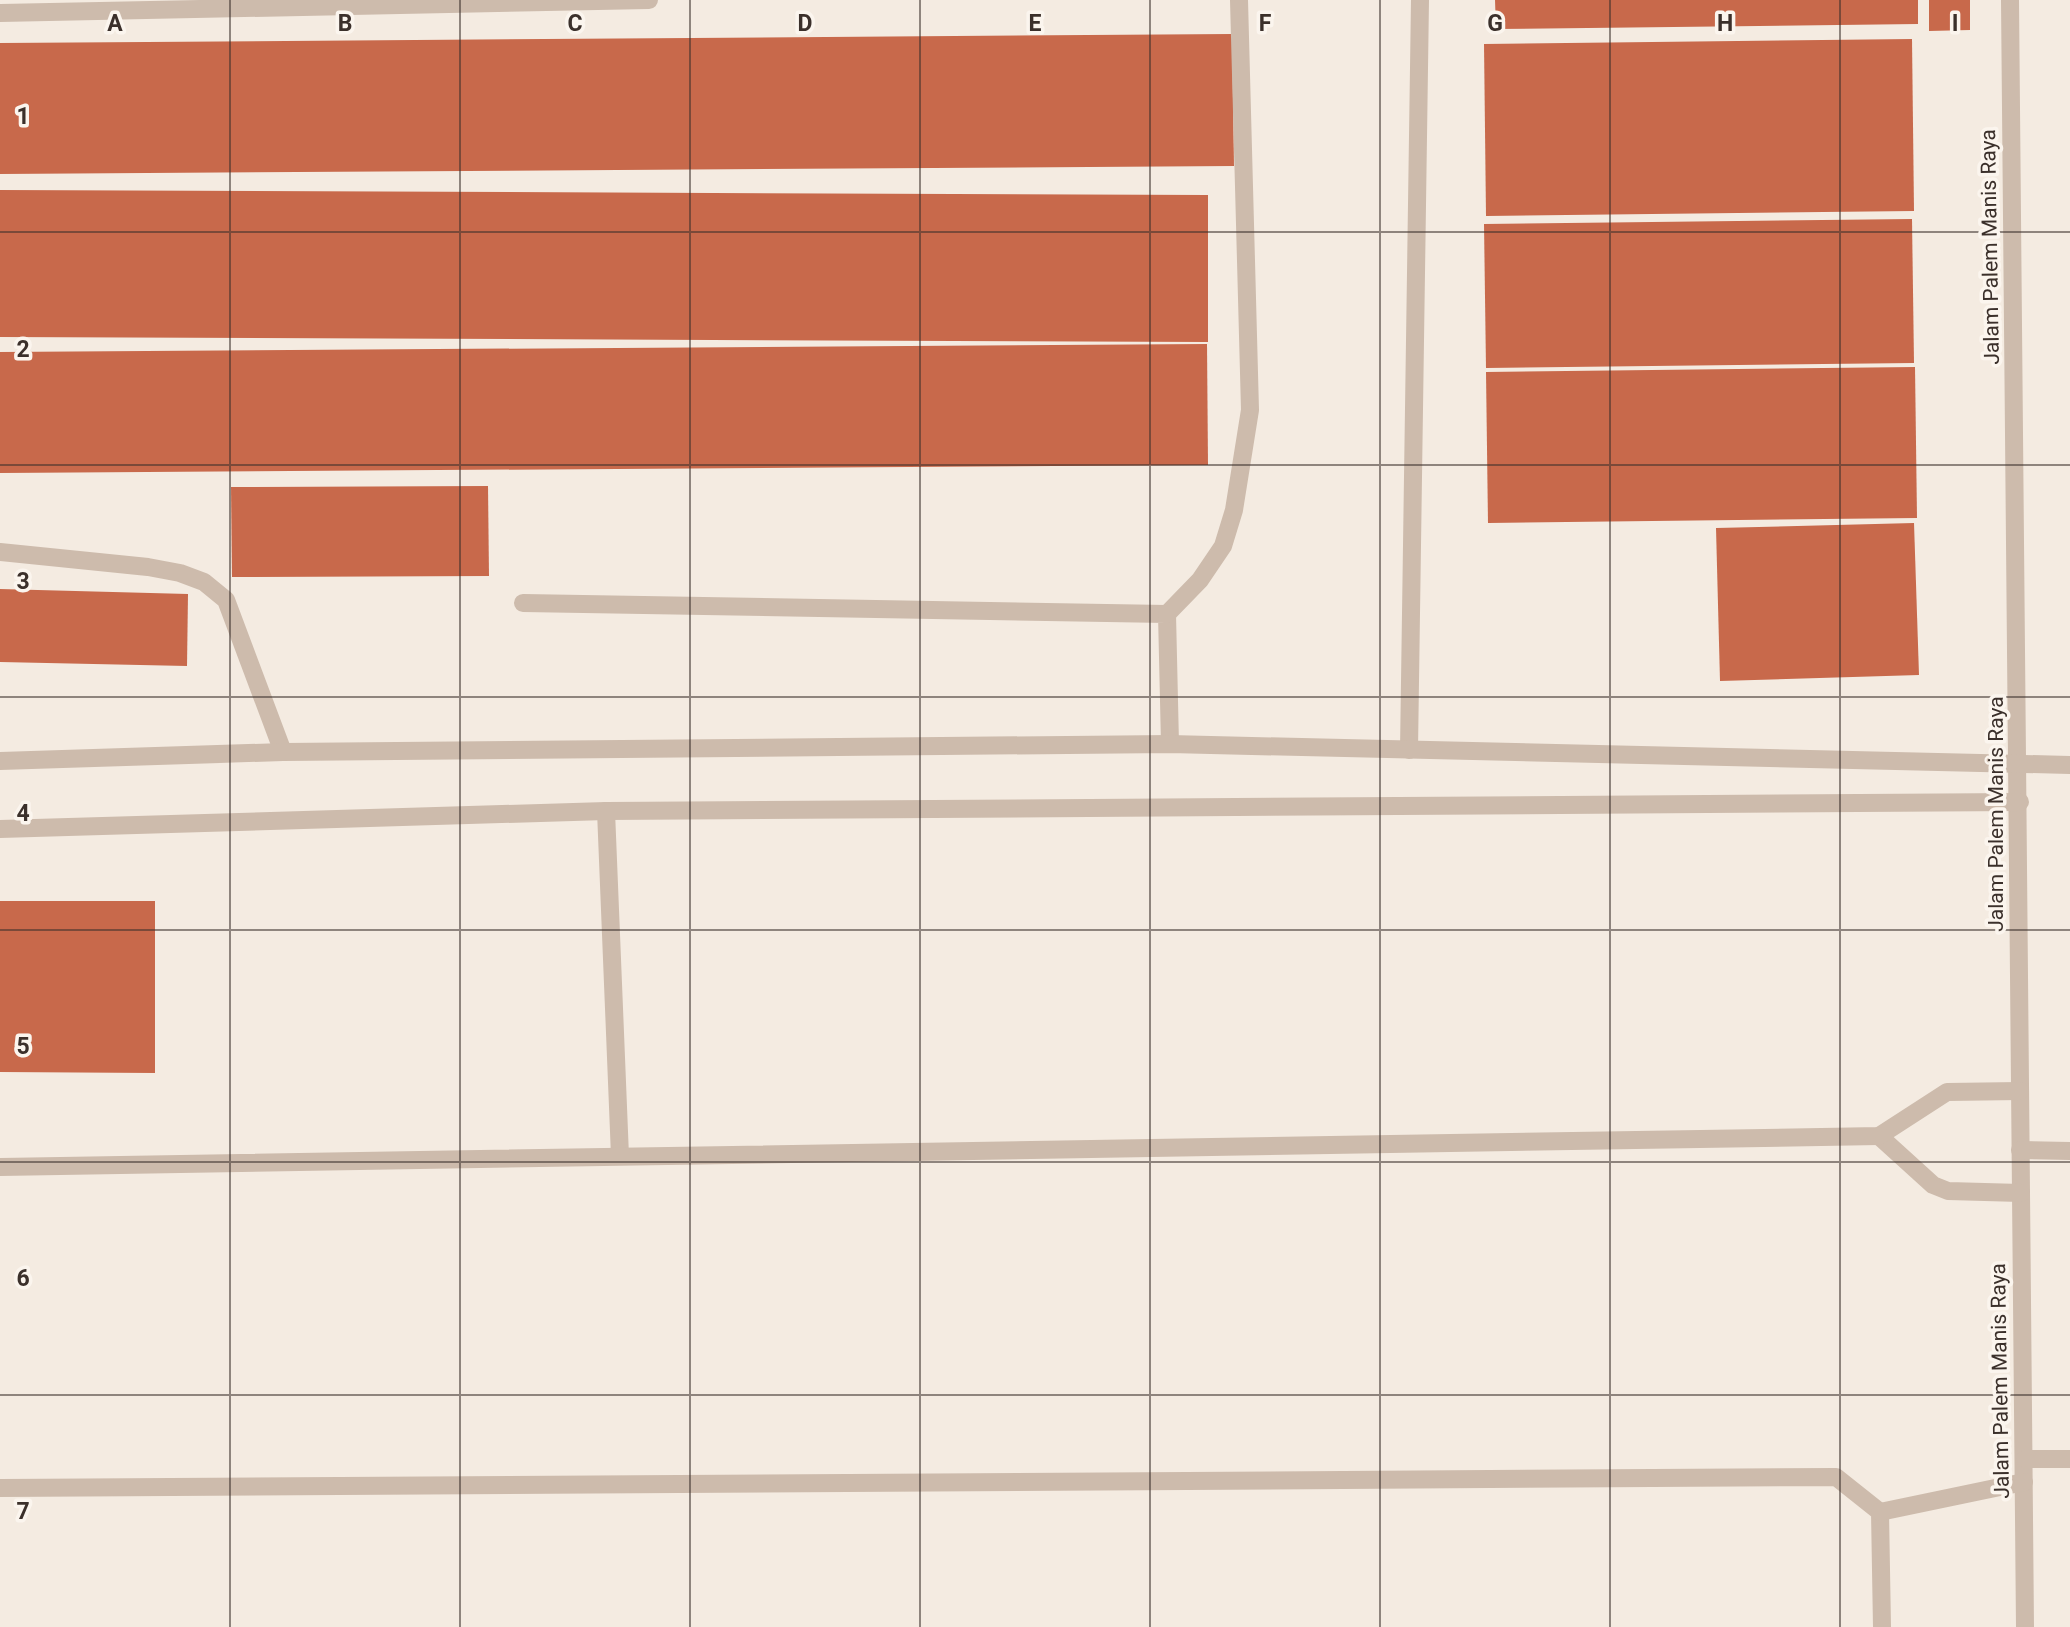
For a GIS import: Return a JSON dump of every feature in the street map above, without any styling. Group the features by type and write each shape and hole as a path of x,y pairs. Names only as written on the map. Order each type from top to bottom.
{"street":[{"path":"5,9 649,0"},
{"path":"1170,744 1167,614 1200,580 1223,547 1234,510 1250,410 1239,0"},
{"path":"1409,750 1420,0"},
{"name":"Jalam Palem Manis Raya","path":"2010,0 2020,802 2020,1150 2025,1627"},
{"path":"0,552 148,567 180,573 204,582 226,600 283,751"},
{"path":"523,604 1167,614"},
{"path":"0,761 283,751 1170,744 2070,765"},
{"path":"0,829 606,811 2020,802"},
{"path":"606,811 620,1156"},
{"path":"0,1167 1879,1136 1947,1092 2020,1091"},
{"path":"1879,1136 1933,1185 1948,1191 2021,1193"},
{"path":"2020,1150 2070,1151"},
{"path":"2025,1459 2070,1458"},
{"path":"0,1488 1836,1477 1880,1512"},
{"path":"1880,1512 1965,1492 2024,1482"},
{"path":"1880,1512 1882,1627"}],"building":[{"path":"1495,0 1918,0 1918,24 1496,29"},
{"path":"1929,0 1970,0 1970,30 1929,31"},
{"path":"1232,34 1234,166 0,174 0,43"},
{"path":"1912,39 1914,211 1486,216 1484,44"},
{"path":"0,190 1208,195 1208,342 0,337"},
{"path":"1912,219 1914,363 1486,368 1484,224"},
{"path":"1207,344 1208,465 0,473 0,352"},
{"path":"1915,367 1917,518 1488,523 1486,372"},
{"path":"488,486 489,576 232,577 231,487"},
{"path":"1914,523 1919,675 1720,681 1716,528"},
{"path":"0,589 188,594 187,666 0,662"},
{"path":"0,901 155,901 155,1073 0,1072"}]}
